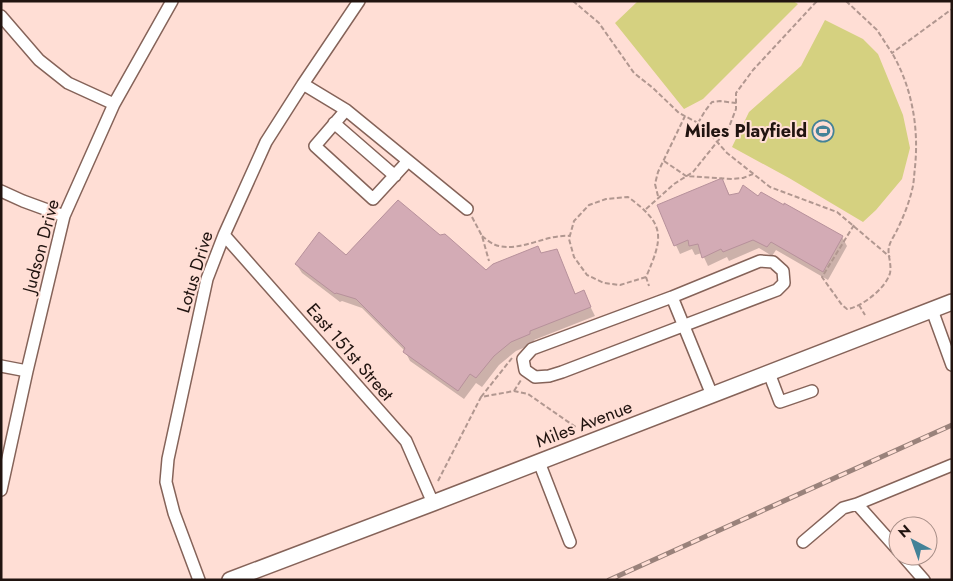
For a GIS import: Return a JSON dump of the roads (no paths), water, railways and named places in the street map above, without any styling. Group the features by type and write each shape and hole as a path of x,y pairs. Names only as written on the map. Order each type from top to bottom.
{"main road":[{"name":"Miles Avenue","path":"230,580 952,302"}],"street":[{"name":"Lotus Drive","path":"199,580 174,513 166,482 167,466 207,279 224,235 266,142 359,1"},
{"name":"Judson Drive","path":"1,490 64,216 114,104 168,3"},
{"path":"1,16 39,60 68,83 114,104"},
{"path":"303,84 346,110 467,209"},
{"path":"346,110 315,146 373,199 408,161"},
{"path":"334,124 395,176"},
{"path":"1,191 64,216"},
{"name":"East 151st Street","path":"224,235 406,441 433,503"},
{"path":"760,261 773,262 784,271 784,283 777,290 548,376 536,378 525,370 523,359 532,350 672,297 760,261"},
{"path":"672,297 712,395"},
{"path":"932,310 952,365"},
{"path":"1,366 27,371"},
{"path":"769,373 780,402 812,391"},
{"path":"538,462 570,542"},
{"path":"803,542 843,508 952,465"},
{"path":"857,504 888,539"},
{"path":"912,566 924,580"}],"railway":[{"path":"609,580 952,425"}],"place":[{"name":"Miles Playfield","path":"823,131"}]}
